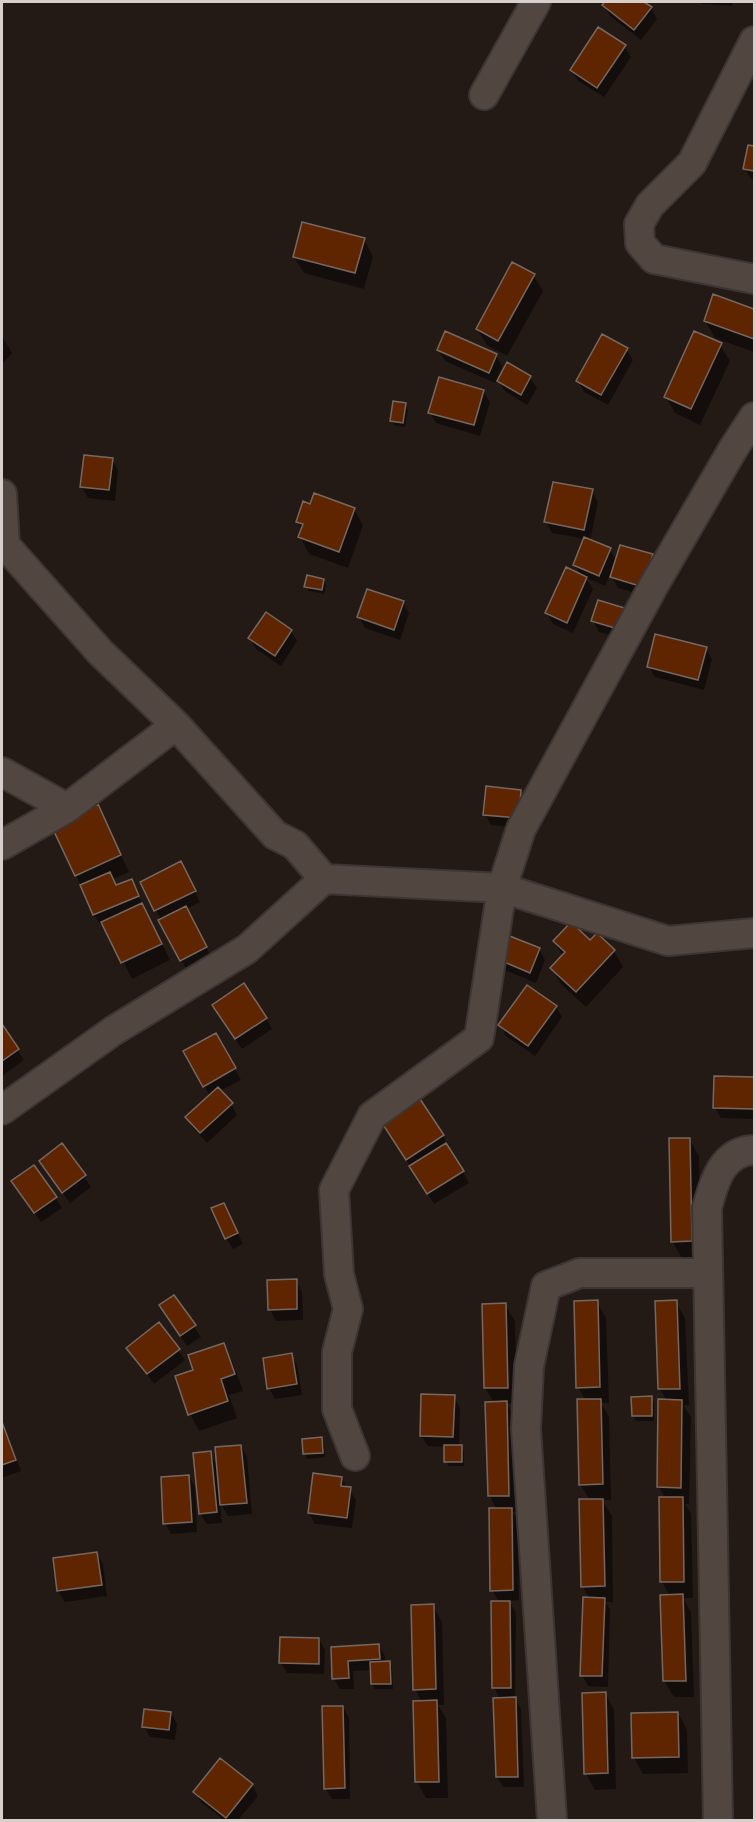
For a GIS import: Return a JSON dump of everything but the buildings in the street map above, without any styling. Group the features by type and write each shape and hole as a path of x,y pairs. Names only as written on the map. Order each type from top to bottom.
{"street":[{"path":"484,95 536,2"},
{"path":"754,41 692,164 650,205 639,224 640,243 654,259 754,279"},
{"path":"355,1456 337,1409 337,1352 348,1309 339,1274 334,1190 372,1116 478,1038 502,888 521,829 654,585 754,417"},
{"path":"2,494 5,545 100,652 176,725 275,836 295,845 324,879"},
{"path":"2,845 67,808 176,725"},
{"path":"2,772 67,808"},
{"path":"2,1110 113,1031 247,950 324,879 502,888 668,941 754,933"},
{"path":"718,1821 707,1208 714,1180 728,1159 754,1150"},
{"path":"552,1821 526,1429 530,1366 546,1286 580,1273 708,1273"}]}
